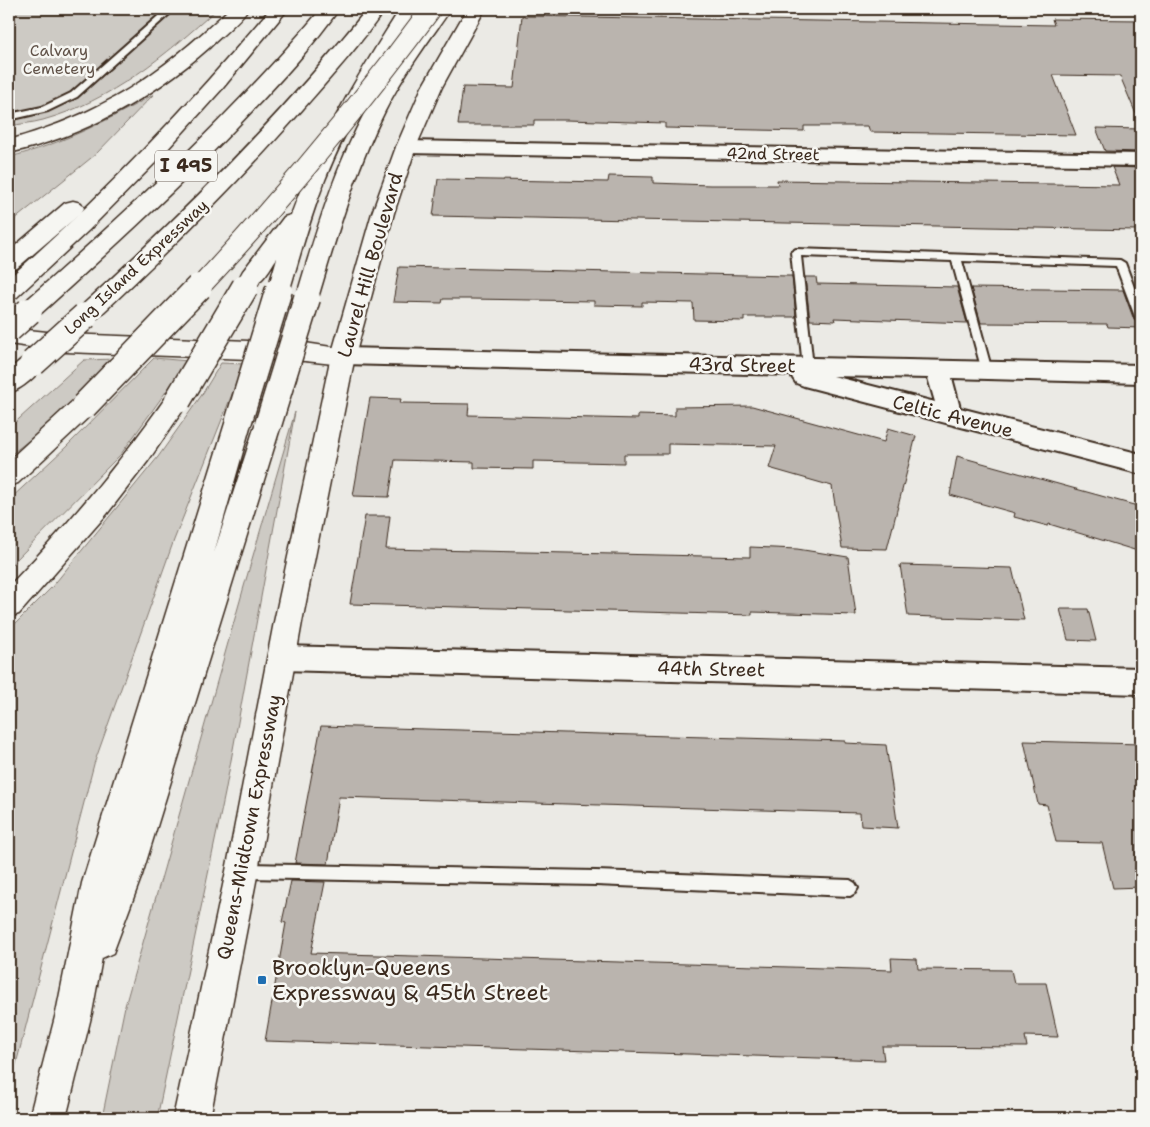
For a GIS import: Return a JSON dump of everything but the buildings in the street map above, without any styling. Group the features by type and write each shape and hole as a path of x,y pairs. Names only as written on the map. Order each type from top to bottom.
{"main road":[{"path":"11,146 93,118 134,96 173,68 239,9"},
{"path":"9,264 135,151 206,74 261,9"},
{"path":"9,291 90,218 136,173 215,87 279,9"},
{"name":"I 495","path":"9,328 190,163 273,76 330,9"},
{"name":"Long Island Expressway","path":"9,384 150,257 258,149 303,98 376,9"},
{"path":"47,1118 74,1013 99,883 305,205 323,160 348,113 409,9"},
{"path":"9,476 84,406 194,294 309,167 374,87 431,9"},
{"path":"74,1013 126,875 268,425 325,237 365,134 390,85 442,9"},
{"name":"Laurel Hill Boulevard","path":"306,536 344,356 383,214 406,148 432,87 476,9"},
{"path":"9,605 60,552 152,439 178,400 251,277 305,205"},
{"path":"9,336 66,343 305,352 344,356"},
{"name":"Queens-Midtown Expressway","path":"191,1118 242,871 306,536"}],"street":[{"name":"42nd Street","path":"406,148 1141,163"},
{"name":"43rd Street","path":"344,356 1141,374"},
{"name":"Celtic Avenue","path":"764,366 1141,464"},
{"path":"938,370 950,415"},
{"name":"44th Street","path":"282,658 1141,681"}],"lane":[{"path":"9,117 45,109 74,95 171,9"},
{"path":"808,367 796,252 1120,263 1141,319"},
{"path":"956,258 987,371"},
{"path":"242,871 596,878 850,888"}],"green space":[{"name":"Calvary Cemetery","path":"9,9 217,9 178,43 114,89 68,112 39,121 9,126"},
{"path":"154,94 96,154 9,224 9,157 47,146 84,131"},
{"path":"154,358 188,361 121,454 9,567 9,500 66,447"},
{"path":"116,359 37,434 9,456 9,428 84,360"},
{"path":"221,363 244,364 174,540 94,764 9,1091 9,630 52,587 158,457 201,396"},
{"path":"295,412 225,793 157,1118 102,1118 125,1006"}],"place":[{"name":"Brooklyn-Queens Expressway & 45th Street","path":"262,980"}]}
